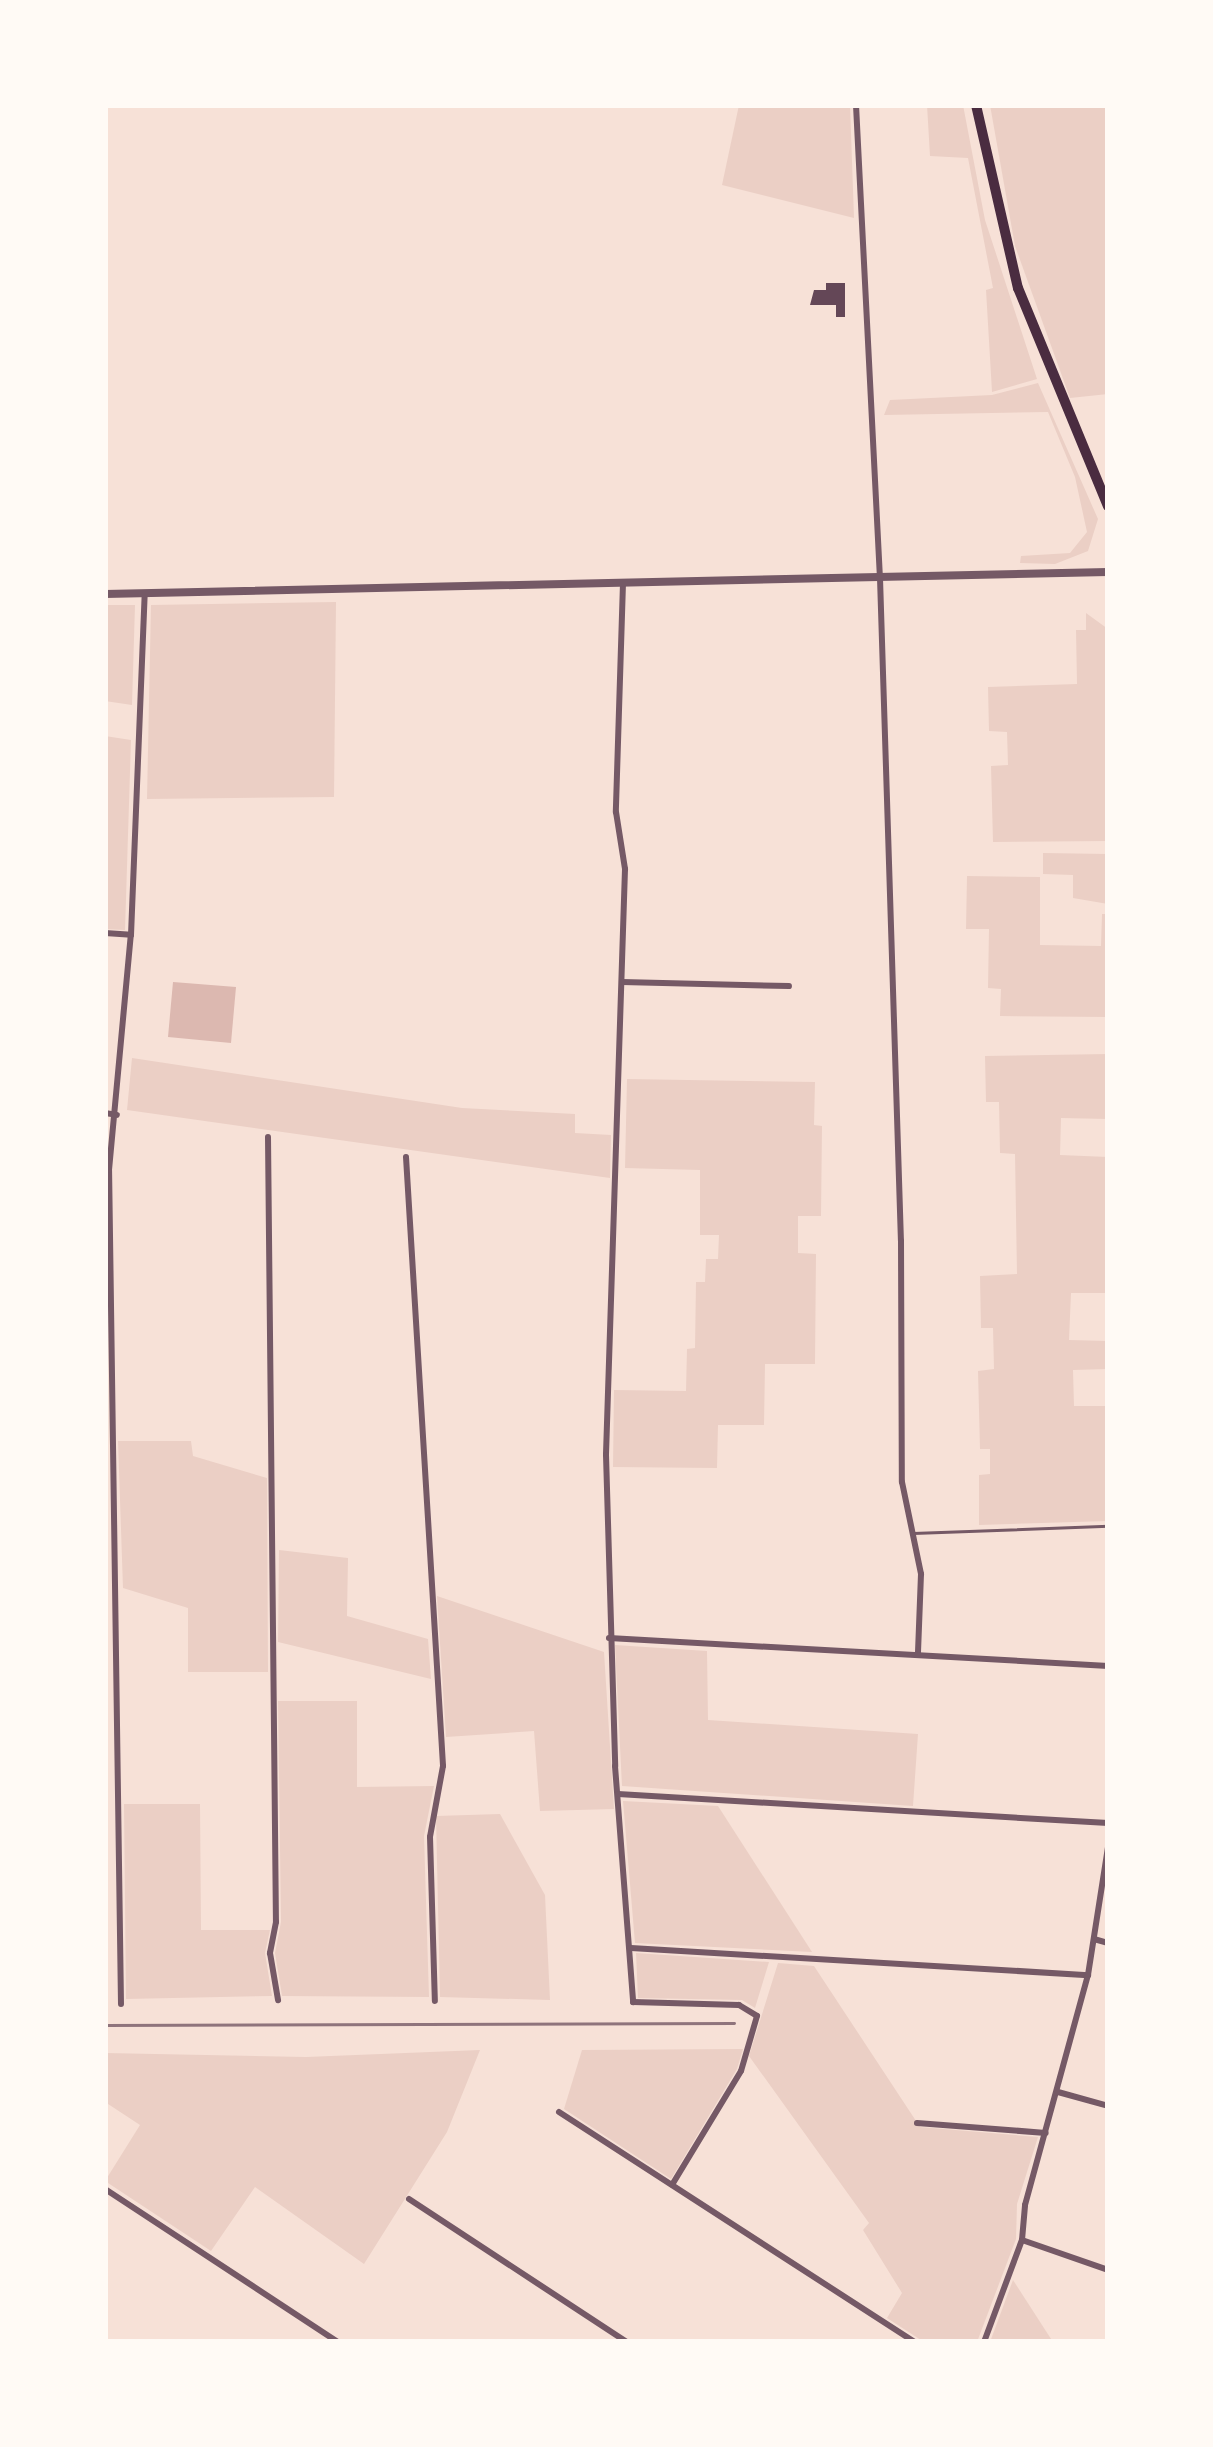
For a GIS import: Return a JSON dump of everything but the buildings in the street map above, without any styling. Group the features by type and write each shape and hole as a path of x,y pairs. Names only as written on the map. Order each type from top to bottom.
{"main road":[{"path":"976,105 1018,288 1108,506"}],"street":[{"path":"856,105 880,578 901,1241 902,1482 921,1574 918,1653"},
{"path":"105,594 1108,572"},
{"path":"622,583 616,812 626,869 607,1473 609,1638 633,2002 739,2005 757,2017 741,2071 672,2185"},
{"path":"122,2004 109,1170 131,935 145,593"},
{"path":"105,933 131,935"},
{"path":"622,982 789,986"},
{"path":"105,1113 117,1115"},
{"path":"268,1136 276,1902 270,1953 278,2000"},
{"path":"406,1157 443,1766 430,1837 435,2001"},
{"path":"609,1638 1108,1666"},
{"path":"618,1794 1108,1823"},
{"path":"984,2342 1022,2240 1024,2206 1088,1975 1108,1848"},
{"path":"1094,1939 1108,1943"},
{"path":"631,1948 1088,1975"},
{"path":"1058,2092 1108,2106"},
{"path":"559,2112 915,2342"},
{"path":"917,2123 1046,2134"},
{"path":"105,2188 338,2342"},
{"path":"409,2199 627,2342"},
{"path":"1022,2240 1106,2272"}],"lane":[{"path":"911,1533 1108,1526"}],"shaded area":[{"path":"739,105 850,105 854,218 722,185"},
{"path":"927,105 963,105 985,220 1037,379 992,392 986,290 993,288 968,158 930,156"},
{"path":"990,105 1108,105 1108,394 1070,398 1015,246"},
{"path":"1038,383 1098,519 1088,551 1055,564 1020,563 1021,556 1070,553 1087,532 1075,477 1048,412 884,415 890,400 992,395"},
{"path":"336,602 334,797 147,799 151,605"},
{"path":"105,605 135,605 132,705 105,701"},
{"path":"1086,613 1108,629 1108,841 993,842 991,766 1008,765 1007,732 989,731 988,687 1077,684 1076,630 1086,630"},
{"path":"105,736 131,740 125,930 105,929"},
{"path":"1043,853 1108,854 1108,904 1073,898 1073,875 1043,874"},
{"path":"967,876 1040,877 1040,945 1101,946 1102,914 1108,914 1108,1017 1000,1016 1001,989 988,988 989,929 966,929"},
{"path":"173,982 236,987 231,1043 168,1037"},
{"path":"1108,1054 1108,1119 1061,1118 1060,1155 1108,1157 1108,1293 1071,1293 1069,1340 1108,1341 1108,1369 1073,1370 1074,1406 1108,1406 1108,1521 979,1525 979,1475 990,1474 990,1449 980,1449 978,1371 994,1369 993,1328 981,1328 980,1276 1017,1274 1015,1154 1000,1153 999,1102 986,1102 985,1056"},
{"path":"132,1058 462,1108 575,1114 575,1133 611,1135 610,1178 127,1110"},
{"path":"627,1079 815,1082 814,1125 822,1126 821,1216 798,1216 798,1253 816,1254 815,1364 765,1364 764,1425 718,1425 717,1468 613,1467 614,1390 686,1391 687,1349 695,1348 696,1282 705,1282 706,1259 718,1259 719,1235 700,1235 700,1170 625,1168"},
{"path":"118,1441 191,1441 193,1456 267,1478 268,1672 188,1672 188,1608 123,1588"},
{"path":"279,1550 348,1558 347,1616 428,1639 431,1679 278,1642"},
{"path":"437,1596 604,1652 614,1809 540,1811 534,1731 446,1737"},
{"path":"615,1645 707,1651 708,1720 918,1734 913,1806 622,1786"},
{"path":"278,1701 357,1701 357,1787 434,1786 424,1836 429,1997 282,1996 275,1953 281,1922"},
{"path":"623,1801 718,1806 812,1952 635,1943"},
{"path":"124,1804 200,1804 201,1930 270,1930 265,1953 272,1996 126,1999"},
{"path":"500,1814 545,1895 550,2000 440,1997 436,1816"},
{"path":"636,1953 769,1962 755,2008 742,2000 638,1998"},
{"path":"778,1963 814,1966 920,2127 1038,2137 1017,2204 1016,2239 977,2342 924,2342 887,2318 902,2293 863,2230 869,2223 749,2056"},
{"path":"743,2049 737,2069 671,2179 564,2109 582,2050"},
{"path":"480,2050 447,2132 364,2264 255,2187 211,2251 105,2181 140,2125 105,2102 105,2053 306,2057"},
{"path":"1013,2280 1053,2342 990,2342"}],"railway":[{"path":"105,2025 734,2023"}]}
